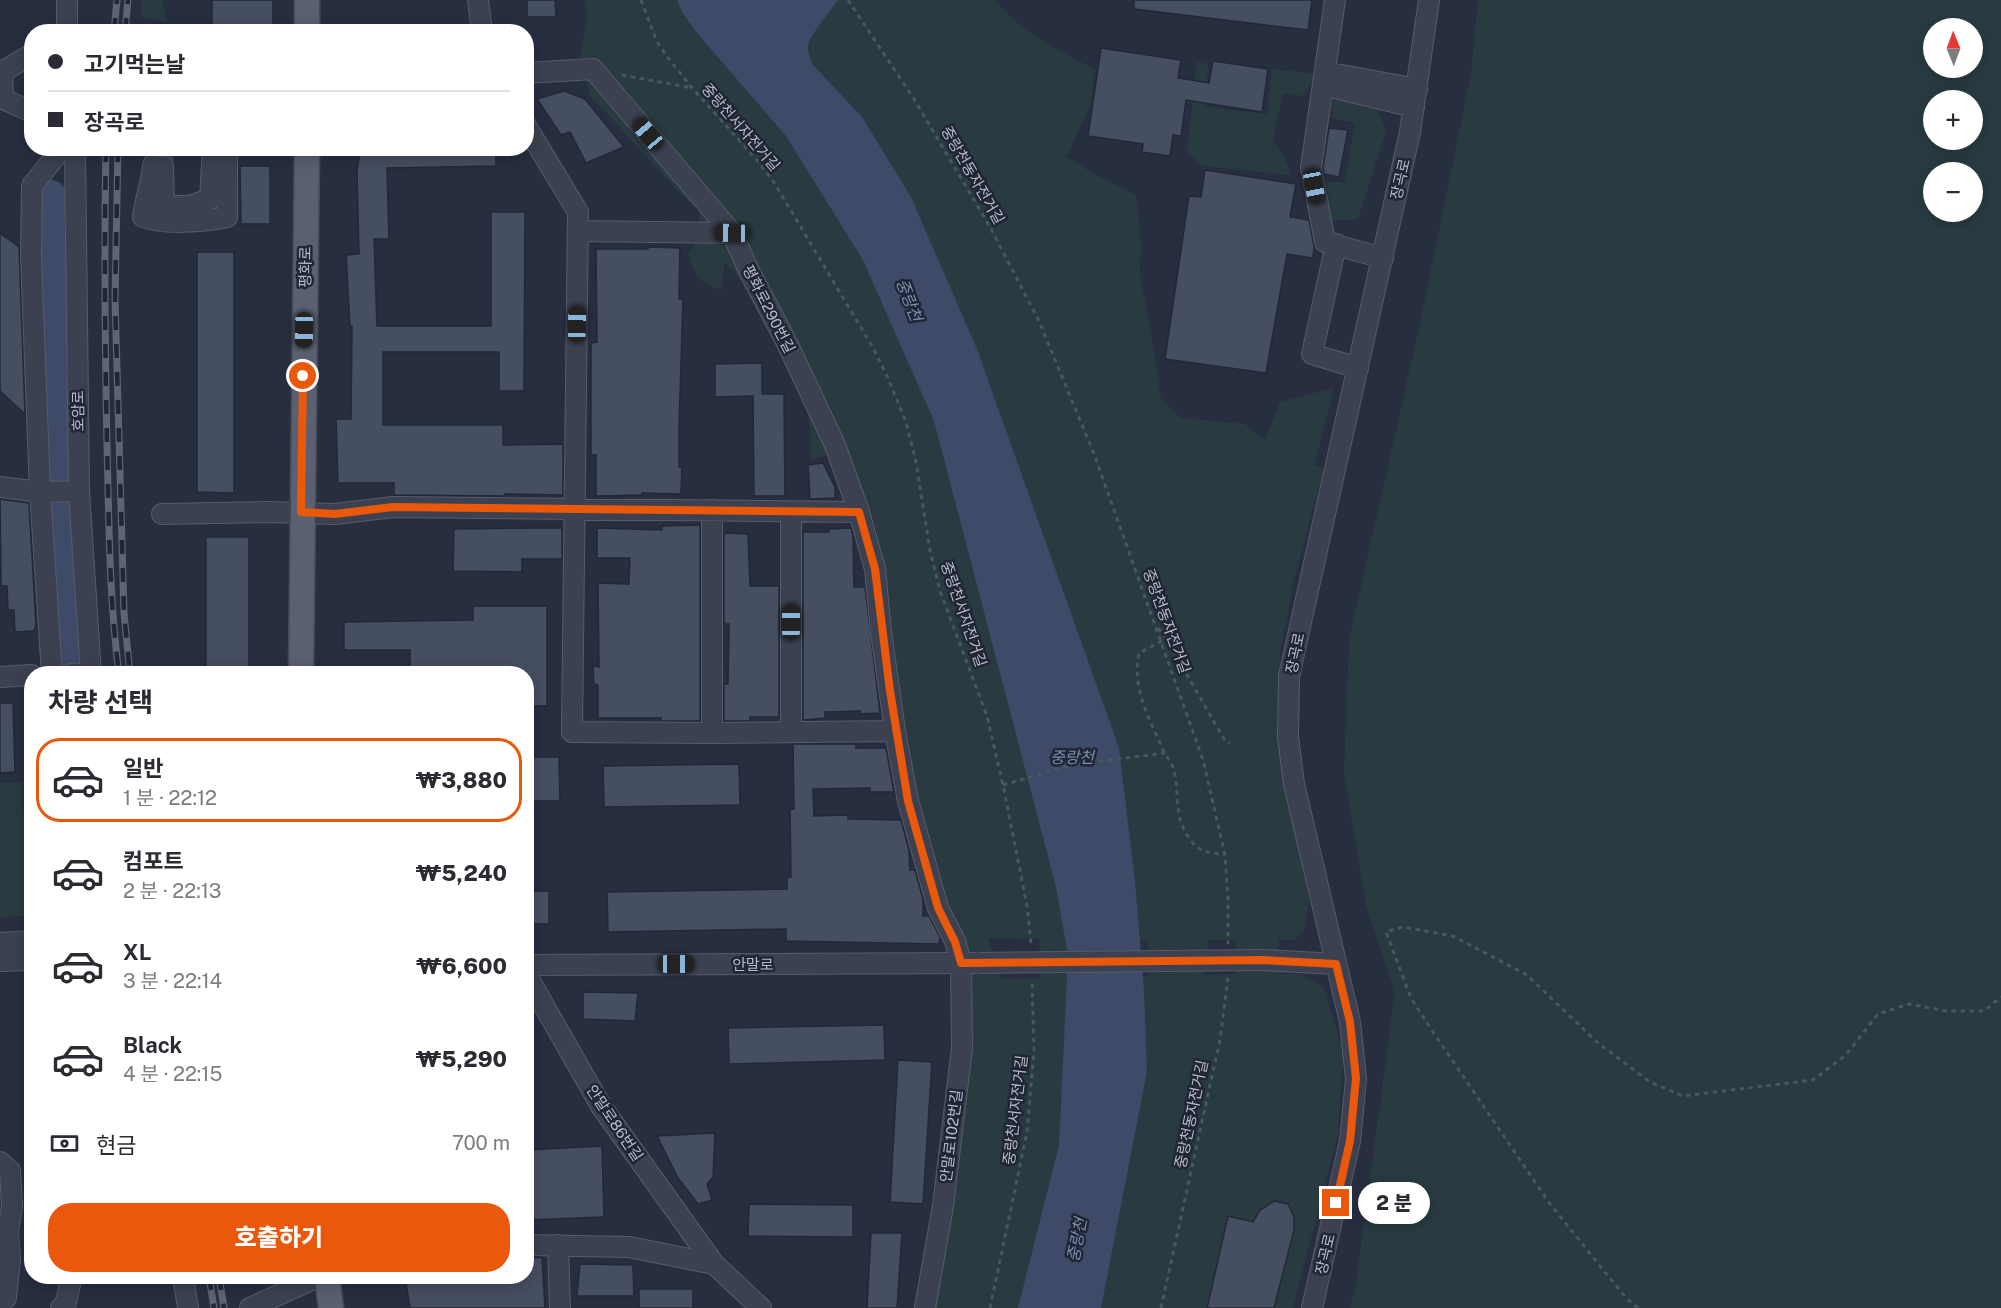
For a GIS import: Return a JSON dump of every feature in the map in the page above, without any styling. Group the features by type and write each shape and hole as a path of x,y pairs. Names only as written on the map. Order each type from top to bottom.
{"main road":[{"path":"307,0 308,24"},
{"name":"평화로","path":"301,666 307,156"},
{"path":"328,1284 331,1308"}],"street":[{"path":"67,0 67,24"},
{"path":"478,0 481,24"},
{"path":"1335,0 1311,168 1325,242 1383,258"},
{"name":"장곡로","path":"1312,1308 1350,1141 1356,1078 1350,1022 1294,784 1288,737 1289,676 1410,132 1429,0"},
{"path":"24,59 2,72 1,82 3,99 24,108"},
{"path":"534,73 593,69"},
{"name":"평화로290번길","path":"593,69 732,233 835,445 859,512 875,569 895,731"},
{"path":"1324,78 1415,98"},
{"path":"534,139 578,212 572,732 895,731"},
{"path":"51,666 40,492 31,256 32,186 56,156"},
{"name":"호암로","path":"75,156 79,491 84,666"},
{"path":"213,156 210,200 190,206 164,206 158,165 145,199 143,217 151,220 185,221 227,217 227,156"},
{"path":"578,231 732,233"},
{"path":"1336,244 1312,354 1358,368"},
{"path":"0,487 40,492 79,491"},
{"path":"162,514 301,512 335,514 393,507 859,512"},
{"path":"712,510 712,733"},
{"path":"790,732 791,512"},
{"path":"0,677 24,676"},
{"name":"안말로102번길","path":"895,731 908,801 938,908 955,942 970,963 943,1206 925,1308"},
{"path":"0,944 24,942"},
{"path":"0,962 24,960"},
{"name":"안말로","path":"534,964 1263,960 1336,964"},
{"name":"안말로86번길","path":"534,988 602,1106 714,1264 761,1308"},
{"path":"0,1162 10,1171 12,1206 4,1232 10,1260 6,1298 0,1304"},
{"path":"534,1245 629,1247 714,1264"},
{"path":"558,1245 560,1308"},
{"path":"61,1308 66,1302 70,1284"},
{"path":"184,1284 188,1308"},
{"path":"250,1308 302,1284"}],"path":[{"name":"중랑천서자전거길","path":"641,0 657,42 693,89 737,136 775,184 872,346 906,422 914,452 930,550 940,591 987,716 1027,906 1031,947"},
{"name":"중랑천동자전거길","path":"848,0 914,99 990,227 1039,321 1094,454 1203,760 1225,855 1228,947"},
{"path":"593,69 693,89"},
{"path":"1155,624 1167,640 1224,739 1230,743"},
{"path":"1162,641 1139,653 1136,668 1146,711 1173,767 1177,787 1177,808 1188,837 1200,850 1225,855"},
{"path":"1003,785 1071,765 1165,753"},
{"path":"1638,1308 1626,1298 1550,1204 1433,1032 1411,998 1386,932 1403,927 1453,936 1527,975 1607,1049 1650,1082 1683,1096 1813,1080 1846,1055 1878,1014 1909,1004 1947,1011 1984,1011 2001,997"},
{"name":"중랑천서자전거길","path":"990,1308 1027,1132 1034,1052 1032,970"},
{"name":"중랑천동자전거길","path":"1161,1308 1220,1040 1228,971"}],"shaded area":[{"path":"141,0 163,0 166,22 141,17"},
{"path":"584,0 994,0 1028,31 1095,70 1091,102 1067,157 1094,174 1136,195 1141,241 1140,273 1161,399 1181,418 1245,424 1265,441 1280,402 1334,388 1314,466 1324,468 1294,580 1280,654 1277,728 1309,901 1304,930 1295,940 1279,940 1278,974 1300,974 1324,988 1343,1051 1338,1134 1293,1308 923,1308 972,979 948,917 913,798 885,613 877,531 845,450 811,460 806,363 744,283 725,263 721,290 707,284 699,277 688,253 699,239 699,211 589,94 581,55 587,13","holes":["988,938 1039,939 1041,978 1001,979","1083,939 1148,940 1149,976 1088,977","1209,940 1236,940 1236,974 1204,975"]},
{"path":"1478,0 2001,0 2001,1308 1350,1308 1356,1283 1395,992 1366,906 1344,773 1349,639 1418,333 1471,74"},
{"path":"1197,62 1208,64 1205,107 1267,114 1272,69 1318,74 1303,96 1283,93 1273,140 1284,157 1291,175 1202,166 1187,151"},
{"path":"1333,98 1378,110 1386,131 1358,219 1330,221 1317,180 1345,183 1355,123 1331,118"},
{"path":"22,782 24,916 0,917 0,783"}],"water":[{"name":"중랑천","path":"677,0 838,0 809,42 810,58 813,65 862,117 911,197 977,349 1119,748 1135,881 1144,990 1147,1071 1101,1308 1018,1308 1059,1145 1068,956 1056,887 934,421 863,260 786,136 697,33 682,12"}],"building":[{"path":"212,0 273,0 273,24 212,24"},
{"path":"527,0 555,0 556,17 527,17"},
{"path":"1134,0 1312,0 1308,30 1134,9"},
{"path":"1101,48 1181,60 1178,78 1209,83 1213,61 1268,69 1262,112 1186,100 1181,136 1173,135 1170,156 1142,152 1143,144 1088,136"},
{"path":"564,91 585,99 624,147 586,163 570,132 561,135 537,99"},
{"path":"1329,128 1348,130 1339,177 1324,174"},
{"path":"359,156 496,156 496,166 387,168 389,239 374,239 377,326 491,326 491,212 525,212 524,391 499,391 499,352 383,352 383,425 503,425 503,445 563,444 563,495 394,495 394,483 338,483 336,419 351,419 352,326 350,326 346,255 359,254 357,170"},
{"path":"240,166 270,166 270,224 241,224"},
{"path":"1205,170 1296,184 1290,217 1309,220 1314,246 1313,258 1287,254 1266,373 1165,359 1189,196 1201,197"},
{"path":"0,233 19,247 25,414 0,391"},
{"path":"648,247 680,248 679,299 683,299 679,427 679,467 682,467 681,494 642,493 642,495 596,496 596,455 591,455 591,343 597,342 596,249 648,249"},
{"path":"197,252 234,252 234,493 197,492"},
{"path":"762,363 762,394 784,394 785,496 754,496 753,396 715,397 715,364"},
{"path":"823,463 835,487 835,498 810,499 808,465"},
{"path":"0,499 29,503 36,625 34,631 15,632 14,610 8,610 7,586 1,586"},
{"path":"700,525 700,721 661,721 661,718 598,718 598,685 594,684 593,666 599,667 598,583 629,584 630,558 597,558 597,528 662,530 662,526"},
{"path":"562,528 562,559 522,559 522,572 453,571 454,529"},
{"path":"851,528 854,587 865,587 880,713 825,712 825,718 803,720 803,532 829,532 829,529"},
{"path":"724,533 748,534 750,586 779,586 779,717 750,717 750,721 724,721 724,684 728,684 729,624 725,624 724,621"},
{"path":"206,537 249,537 249,666 206,666"},
{"path":"473,606 547,606 547,706 534,706 534,666 410,666 410,650 344,650 344,622 473,620"},
{"path":"0,703 13,703 15,772 0,773"},
{"path":"793,744 856,744 856,748 886,748 894,792 870,792 870,788 813,789 814,816 848,815 848,819 901,820 909,850 910,870 915,870 923,899 923,916 929,916 940,937 939,944 786,941 786,929 608,932 607,892 787,889 787,877 791,877 790,809 794,809"},
{"path":"534,757 559,757 560,801 534,801"},
{"path":"739,764 740,805 604,807 603,766"},
{"path":"534,891 549,891 549,924 534,924"},
{"path":"583,992 638,993 635,1021 583,1019"},
{"path":"884,1025 885,1060 729,1064 728,1028"},
{"path":"898,1060 932,1062 923,1204 890,1202"},
{"path":"715,1133 713,1177 707,1184 712,1200 698,1204 678,1178 657,1136"},
{"path":"602,1146 604,1217 534,1220 534,1150"},
{"path":"1274,1201 1288,1204 1294,1217 1294,1230 1274,1308 1207,1308 1228,1216 1253,1222 1260,1210"},
{"path":"749,1204 853,1205 853,1237 748,1236"},
{"path":"871,1233 902,1233 897,1308 867,1308"},
{"path":"542,1257 545,1308 410,1308 406,1284 534,1284 534,1258"},
{"path":"580,1264 633,1265 634,1296 577,1296"},
{"path":"639,1289 693,1289 693,1308 639,1308"}],"waterway":[{"path":"51,195 56,460 69,666"}],"tunnel":[{"path":"163,166 164,156"}],"railway":[{"path":"115,24 117,0"},
{"path":"126,24 128,0"},
{"path":"106,156 108,502 111,588 118,666"},
{"path":"118,156 115,299 124,613 129,666"},
{"path":"210,1284 214,1308"},
{"path":"220,1284 224,1308"}],"route":[{"path":"303,376 301,512 335,514 393,507 859,512 875,569 895,731 908,801 938,908 955,942 961,963 1263,960 1336,964 1350,1022 1356,1078 1350,1141 1336,1203"}]}
